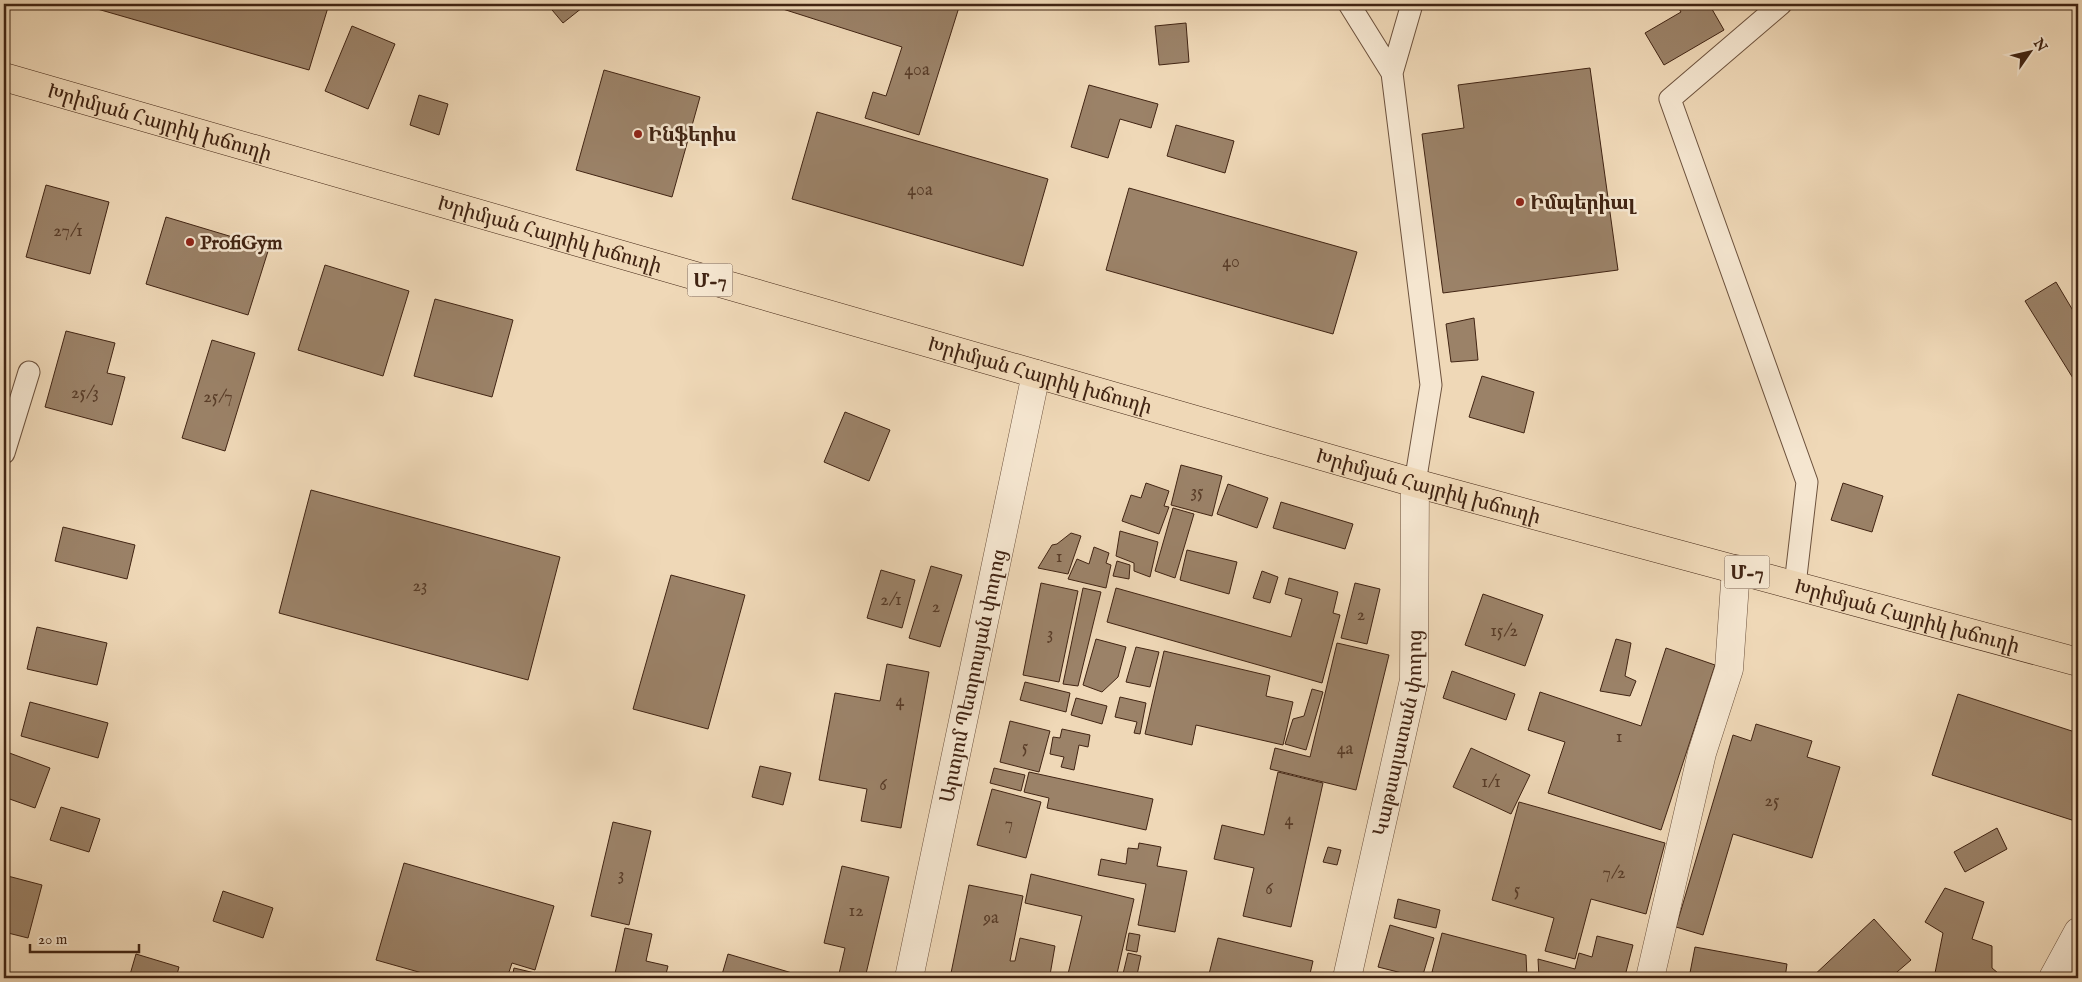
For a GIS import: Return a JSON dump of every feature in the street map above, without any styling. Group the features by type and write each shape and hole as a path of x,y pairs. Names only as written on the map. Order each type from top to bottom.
{"highway":[{"name":"Խրիմյան Հայրիկ խճուղի","path":"4,77 1415,483 2078,662"}],"street":[{"name":"Արտյոմ Պետրոսյան փողոց","path":"909,978 1036,374"},
{"name":"Կաթսայատան փողոց","path":"1347,978 1414,680 1415,483"},
{"path":"1650,978 1702,753 1729,669 1736,569"},
{"path":"2053,978 2078,932"}],"lane":[{"path":"1349,4 1392,73"},
{"path":"1412,4 1392,73 1431,386 1415,483"},
{"path":"1781,4 1670,99 1807,482 1795,586"},
{"path":"4,452 29,372"}],"building":[{"path":"80,4 329,4 309,70"},
{"path":"547,4 587,4 563,23"},
{"path":"767,4 960,4 919,135 865,118 873,92 886,96 902,47"},
{"path":"1676,4 1709,4 1724,30 1664,65 1645,33 1681,12"},
{"path":"1186,23 1189,62 1159,65 1155,26"},
{"path":"352,26 395,44 368,109 325,91"},
{"name":"Իմպերիալ","path":"1590,68 1618,270 1443,293 1422,134 1464,128 1458,85"},
{"name":"Ինֆերիս","path":"604,70 700,97 672,197 576,170"},
{"path":"1089,85 1158,104 1151,128 1120,119 1108,158 1071,147"},
{"path":"419,95 448,104 439,135 410,125"},
{"path":"817,112 1048,179 1023,266 792,199"},
{"path":"1176,125 1234,141 1225,173 1167,156"},
{"path":"46,185 109,202 90,274 26,257"},
{"path":"1129,188 1357,252 1333,334 1106,270"},
{"path":"166,217 269,248 248,315 146,284"},
{"path":"325,265 409,291 383,376 298,350"},
{"path":"2056,282 2078,319 2078,381 2076,383 2025,301"},
{"path":"435,299 513,320 492,397 414,376"},
{"path":"1474,318 1478,360 1451,362 1446,324"},
{"path":"66,331 115,343 107,373 125,377 112,425 45,407"},
{"path":"212,340 255,353 225,451 182,438"},
{"path":"1482,376 1534,392 1524,433 1469,417"},
{"path":"845,412 890,430 869,481 824,462"},
{"path":"1181,465 1222,476 1212,516 1171,505"},
{"path":"1146,483 1169,491 1164,506 1169,507 1159,534 1122,521 1131,495 1141,498"},
{"path":"1843,483 1883,496 1872,532 1831,520"},
{"path":"1228,484 1268,498 1257,528 1217,514"},
{"path":"311,490 560,557 528,680 279,613"},
{"path":"1281,502 1353,524 1345,549 1273,528"},
{"path":"1173,508 1194,514 1175,578 1155,571"},
{"path":"63,527 135,545 127,579 55,561"},
{"path":"1120,531 1158,542 1150,577 1134,571 1134,563 1116,556"},
{"path":"1071,533 1081,536 1068,574 1038,568 1052,545 1057,544"},
{"path":"1094,547 1109,553 1106,563 1111,565 1106,588 1068,579 1077,559 1089,564"},
{"path":"1187,550 1237,562 1229,594 1180,580"},
{"path":"1117,561 1130,565 1129,579 1113,576"},
{"path":"931,566 962,575 940,647 909,638"},
{"path":"881,570 915,580 902,628 867,618"},
{"path":"1262,571 1278,577 1270,603 1253,598"},
{"path":"671,575 745,595 708,729 633,709"},
{"path":"1289,578 1338,592 1333,613 1340,615 1322,683 1107,622 1116,588 1291,637 1302,599 1285,594"},
{"path":"1041,583 1078,591 1059,682 1023,675"},
{"path":"1355,583 1380,589 1367,644 1341,638"},
{"path":"1083,588 1101,592 1078,686 1063,684"},
{"path":"1483,594 1543,615 1525,666 1465,645"},
{"path":"37,627 107,643 97,685 27,669"},
{"path":"1096,639 1126,647 1118,677 1102,692 1083,685"},
{"path":"1616,639 1631,643 1625,676 1636,681 1630,696 1600,691"},
{"path":"1337,643 1389,655 1356,790 1270,769 1275,748 1310,757"},
{"path":"1136,647 1159,652 1150,687 1126,682"},
{"path":"1666,648 1715,665 1661,830 1548,793 1565,742 1528,730 1540,692 1641,726"},
{"path":"1164,651 1270,676 1266,696 1293,702 1283,745 1196,725 1192,745 1145,734"},
{"path":"887,664 929,672 901,828 861,821 867,789 819,780 835,693 880,701"},
{"path":"1452,671 1515,694 1506,720 1443,698"},
{"path":"1025,682 1070,693 1066,712 1020,700"},
{"path":"1312,689 1323,692 1306,750 1285,744 1293,719 1304,716"},
{"path":"1958,694 2078,733 2078,822 1932,775"},
{"path":"1120,697 1146,703 1140,734 1134,733 1137,722 1115,717"},
{"path":"1076,698 1107,706 1102,724 1071,715"},
{"path":"30,702 108,723 98,758 21,736"},
{"path":"1010,721 1050,731 1039,772 1000,762"},
{"path":"1756,724 1812,741 1807,757 1840,767 1812,858 1733,834 1703,935 1676,927 1733,735 1751,741"},
{"path":"1062,729 1090,735 1088,747 1079,745 1074,770 1061,767 1064,757 1050,754 1053,737 1060,738"},
{"path":"1471,748 1530,775 1511,814 1453,787"},
{"path":"4,751 50,768 35,808 4,797"},
{"path":"760,766 791,773 783,805 752,797"},
{"path":"994,768 1025,775 1021,791 990,783"},
{"path":"1029,772 1153,799 1146,830 1047,808 1049,798 1024,792"},
{"path":"1278,772 1323,783 1291,927 1243,916 1254,868 1214,859 1222,825 1264,835"},
{"path":"992,789 1041,802 1026,858 977,845"},
{"path":"1519,802 1665,843 1646,914 1591,899 1575,959 1545,951 1554,918 1492,900"},
{"path":"61,807 100,819 89,852 50,840"},
{"path":"613,822 651,831 629,925 591,916"},
{"path":"1997,828 2007,849 1965,872 1954,852"},
{"path":"1139,843 1161,847 1157,866 1187,871 1175,932 1138,925 1146,884 1098,875 1101,859 1126,864 1128,848 1138,849"},
{"path":"1328,847 1341,850 1337,865 1323,862"},
{"path":"404,863 554,906 535,970 512,963 507,978 440,978 376,960"},
{"path":"842,866 889,877 865,978 838,978 845,948 824,943"},
{"path":"1031,874 1134,899 1116,978 1067,978 1082,916 1025,903"},
{"path":"4,875 42,885 28,938 4,932"},
{"path":"969,885 1023,896 1010,961 1015,961 1020,938 1055,946 1050,975 1061,978 986,978 976,976 975,978 950,978"},
{"path":"1945,888 1984,902 1972,939 1992,946 1992,968 2004,978 1934,978 1943,933 1925,922"},
{"path":"223,891 273,908 263,938 213,921"},
{"path":"1398,899 1440,910 1436,928 1394,918"},
{"path":"1874,919 1911,960 1890,978 1811,978"},
{"path":"1390,925 1434,938 1422,978 1378,967"},
{"path":"625,928 652,934 646,961 668,966 665,978 614,978"},
{"path":"1129,933 1140,935 1137,952 1126,950"},
{"path":"1442,933 1526,955 1527,978 1455,978 1432,972"},
{"path":"1597,936 1633,945 1625,976 1633,978 1539,978 1538,959 1575,969 1579,953 1592,957"},
{"path":"1218,938 1313,961 1309,978 1208,978"},
{"path":"1695,947 1787,964 1785,978 1689,978"},
{"path":"1128,953 1141,956 1137,975 1154,978 1122,978"},
{"path":"136,954 179,967 176,978 129,978"},
{"path":"728,954 809,978 721,978"},
{"path":"514,968 556,978 512,978"}],"place":[{"name":"Ինֆերիս","path":"638,134"},
{"name":"Իմպերիալ","path":"1520,202"},
{"name":"ProfiGym","path":"190,242"}]}
